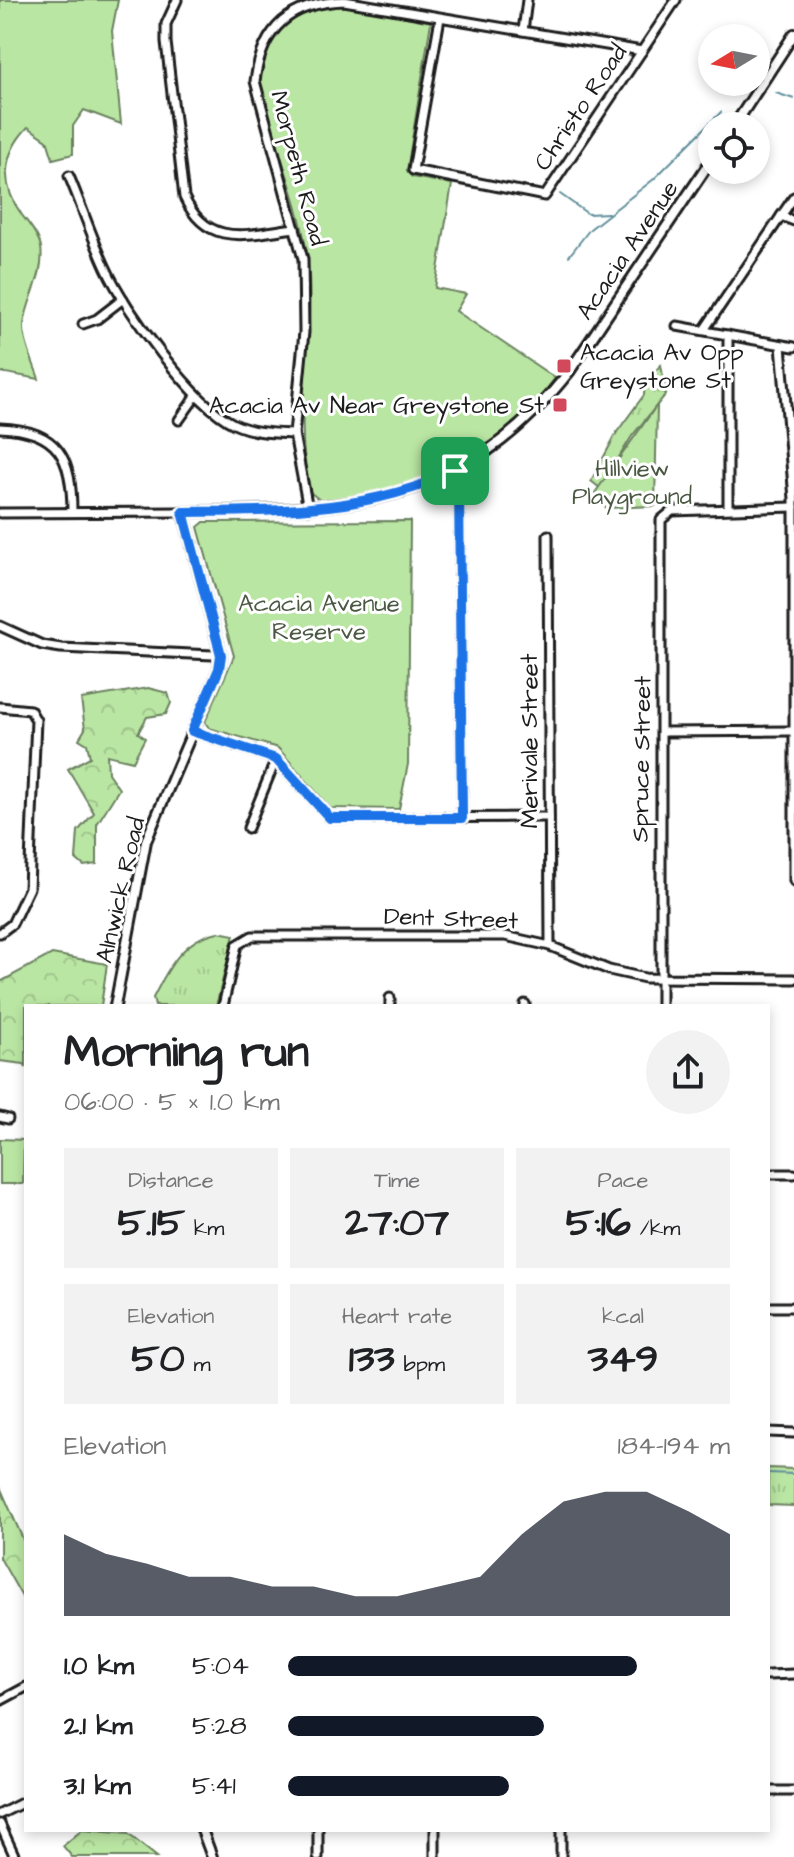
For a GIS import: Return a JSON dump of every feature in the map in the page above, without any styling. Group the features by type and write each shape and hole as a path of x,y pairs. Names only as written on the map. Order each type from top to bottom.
{"street":[{"path":"177,0 166,24 166,42 184,197 193,216 206,228 225,235 295,228"},
{"path":"523,31 527,0"},
{"name":"Christo Road","path":"440,18 412,165 417,173 545,196 676,0"},
{"name":"Morpeth Road","path":"308,510 294,434 304,332 303,259 255,81 257,60 267,38 303,3 344,1 642,51"},
{"path":"743,112 794,34"},
{"path":"69,176 106,270 123,299 196,396 215,413 237,425 261,433 294,434"},
{"name":"Acacia Avenue","path":"0,513 308,510 387,498 455,471 500,443 545,402 698,179"},
{"path":"704,330 794,197"},
{"path":"781,216 794,221"},
{"path":"83,324 97,319 123,299"},
{"path":"677,326 794,347"},
{"path":"728,335 728,507 793,507"},
{"path":"781,345 793,507 794,881"},
{"path":"179,420 196,396"},
{"path":"0,428 39,435 55,447 72,476 72,512"},
{"path":"455,471 459,484 462,818"},
{"name":"Spruce Street","path":"661,1004 661,520 665,514 728,507"},
{"name":"Alnwick Road","path":"115,1004 146,841 219,669 221,655 183,512"},
{"name":"Merivale Street","path":"548,535 550,946"},
{"path":"0,626 42,645 61,648 213,655"},
{"path":"0,707 30,710 36,720 29,888 12,924 0,933"},
{"path":"192,731 276,759 330,818 549,817"},
{"path":"662,732 793,731"},
{"path":"248,828 276,759"},
{"name":"Dent Street","path":"223,1004 237,945 245,938 512,937 550,946 609,970 661,980 794,979"},
{"path":"770,1174 794,1174"},
{"path":"770,1307 794,1307"},
{"path":"770,1432 794,1433"},
{"path":"770,1675 794,1674"},
{"path":"0,1701 24,1688"},
{"path":"770,1791 794,1791"},
{"path":"0,1814 24,1802"},
{"path":"0,1824 15,1857"},
{"path":"203,1832 212,1857"},
{"path":"318,1832 318,1857"},
{"path":"435,1832 435,1857"},
{"path":"561,1832 561,1857"}],"green space":[{"path":"0,0 118,0 112,31 121,124 84,110 73,126 73,154 53,159 47,140 28,127 19,137 9,159 7,181 10,192 41,247 40,268 24,325 27,345 39,379 0,372"},
{"path":"343,4 431,22 407,171 412,177 452,184 435,288 466,294 456,311 555,378 508,429 452,465 389,489 321,501 311,493 303,436 310,292 305,242 295,200 262,98 260,77 262,59 278,30 306,11"},
{"path":"661,365 666,394 632,436 600,488 591,481 617,432 644,395 645,381"},
{"name":"Hillview Playground","path":"657,405 655,506 606,508 592,497"},
{"name":"Acacia Avenue Reserve","path":"410,521 408,764 399,809 330,808 278,748 209,728 205,722 234,656 198,527 204,522"},
{"path":"148,688 168,693 171,703 166,714 147,717 138,733 145,738 133,761 107,755 108,773 119,789 97,824 97,864 84,866 76,859 78,831 94,813 68,769 90,757 87,744 79,739 85,729 81,699"},
{"path":"218,932 234,935 217,1004 154,1004 153,998 178,956 206,936"},
{"path":"52,954 107,964 101,1004 24,1004 24,1064 0,1061 0,982"},
{"path":"0,1139 24,1140 23,1184 0,1184"},
{"path":"770,1468 794,1469 794,1506 770,1505"},
{"path":"0,1487 24,1541 24,1600 0,1558"},
{"path":"80,1832 128,1834 157,1857 72,1857 63,1846"}],"waterway":[{"path":"776,93 794,99"},
{"path":"569,256 590,229 654,179 698,135"},
{"path":"560,194 588,214 608,213"},
{"path":"770,1473 794,1474"}],"place":[{"name":"Acacia Av Opp Greystone St","path":"564,366"},
{"name":"Acacia Av Near Greystone St","path":"560,405"}],"route":[{"path":"455,471 459,484 462,818 330,818 324,815 276,759 192,731 219,669 221,655 220,640 183,512 308,510 351,505 387,498 455,471"}]}
